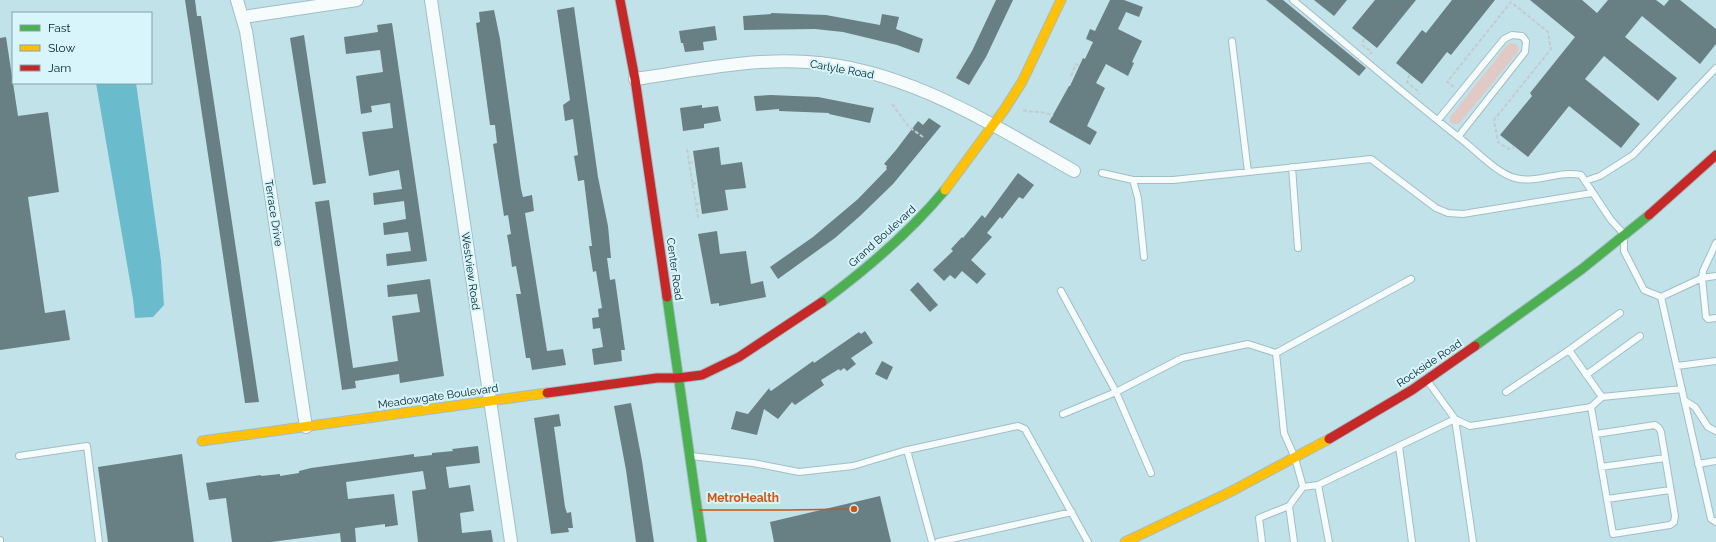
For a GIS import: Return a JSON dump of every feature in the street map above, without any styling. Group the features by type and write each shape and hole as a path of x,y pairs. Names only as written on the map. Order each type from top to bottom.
{"main road":[{"name":"Center Road","path":"620,0 635,79 702,542"},
{"name":"Grand Boulevard","path":"678,378 708,373 739,357 802,316 845,285 894,244 923,216 950,183 1022,82 1061,0"},
{"name":"Rockside Road","path":"1125,542 1143,538 1295,458 1427,380 1531,307 1625,235 1648,217 1716,155"},
{"name":"Meadowgate Boulevard","path":"202,441 657,378 678,378"}],"street":[{"name":"Terrace Drive","path":"237,0 243,17 249,47 306,427"},
{"path":"243,17 357,0"},
{"name":"Westview Road","path":"431,0 511,542"},
{"name":"Carlyle Road","path":"635,79 743,62 806,62 836,65 877,75 927,92 992,125 1074,171"}],"lane":[{"path":"1293,0 1501,171 1514,178 1530,180 1574,174 1581,176 1611,220 1625,235 1624,251 1644,290 1660,297 1702,278 1716,276"},
{"path":"1438,120 1504,39 1512,35 1522,36 1526,41 1525,52 1458,137"},
{"path":"1232,41 1248,172"},
{"path":"1584,181 1600,176 1633,155 1716,68"},
{"path":"1102,173 1133,180 1173,180 1371,159 1436,208 1448,213 1463,214 1592,193"},
{"path":"1292,167 1298,248"},
{"path":"1133,180 1138,198 1144,257"},
{"path":"1716,243 1703,271 1702,278 1706,317 1708,320 1716,318"},
{"path":"1063,414 1116,392 1182,358 1248,344 1276,353 1411,279"},
{"path":"1061,291 1116,392 1151,472"},
{"path":"1660,297 1677,366 1710,520 1716,522"},
{"path":"1506,392 1569,350 1620,313"},
{"path":"1586,375 1640,336"},
{"path":"1569,350 1602,397"},
{"path":"1276,353 1284,433 1295,458 1303,487"},
{"path":"1677,366 1716,361"},
{"path":"1427,380 1454,419 1473,542"},
{"path":"1262,542 1259,518 1289,506 1303,487 1318,485 1454,419 1470,426 1591,407 1602,397 1682,389"},
{"path":"1684,400 1695,407 1708,427 1716,431"},
{"path":"1591,407 1613,534 1670,525 1674,522 1675,516 1661,432 1659,428 1655,425 1596,434"},
{"path":"690,456 753,463 799,472 853,466 907,450 1018,426 1025,429 1088,542"},
{"path":"19,456 87,446 99,542"},
{"path":"1399,446 1412,542"},
{"path":"907,450 932,542"},
{"path":"1601,467 1665,458"},
{"path":"1698,464 1716,461"},
{"path":"1318,485 1329,542"},
{"path":"1607,500 1670,490"},
{"path":"1289,506 1294,542"},
{"path":"938,542 1072,512"}],"path":[{"path":"1071,76 1076,64 1079,66"},
{"path":"892,104 909,127 923,136"},
{"path":"1023,110 1028,112 1042,112 1053,116"},
{"path":"687,149 698,218"},
{"path":"689,163 695,162"},
{"path":"692,184 698,183"},
{"path":"696,204 701,203"}],"shaded area":[{"path":"1508,44 1516,44 1519,48 1518,52 1459,124 1452,124 1450,117"}],"water":[{"path":"96,84 136,84 161,261 164,305 153,317 135,318"}],"building":[{"path":"185,0 195,0 197,16 201,16 259,402 245,403"},
{"path":"996,0 1013,0 986,57 969,85 956,78 972,51"},
{"path":"1110,0 1124,0 1143,7 1139,17 1126,12 1118,29 1142,41 1132,62 1134,63 1128,76 1106,64 1096,83 1105,88 1087,126 1097,132 1090,145 1049,122 1093,42 1086,39 1090,29 1095,31"},
{"path":"1266,0 1283,0 1366,68 1359,76"},
{"path":"1314,0 1347,0 1334,16"},
{"path":"1375,0 1416,0 1377,48 1352,28"},
{"path":"1452,0 1495,0 1451,55 1447,52 1422,84 1396,63 1422,30 1426,33"},
{"path":"1530,0 1582,0 1597,13 1608,0 1656,0 1664,6 1669,0 1680,0 1716,29 1716,44 1700,64 1642,16 1625,37 1677,78 1658,101 1604,56 1585,79 1640,124 1621,148 1569,106 1528,157 1500,135 1532,96 1530,93 1575,37"},
{"path":"574,7 598,177 608,226 611,258 607,258 610,280 615,279 625,350 621,350 622,361 594,365 592,349 603,347 600,328 593,329 592,318 599,317 598,309 602,308 596,271 593,272 589,246 592,246 584,180 578,181 574,156 578,155 573,119 565,121 563,105 570,100 557,10"},
{"path":"494,10 500,39 521,189 523,197 532,195 534,211 525,213 547,351 563,349 566,365 532,370 530,358 526,358 516,294 521,294 516,266 512,267 507,235 511,234 508,215 504,216 493,144 497,143 495,125 490,125 476,23 480,22 479,12"},
{"path":"771,13 826,15 880,25 882,14 899,17 896,29 923,39 919,53 897,45 843,32 815,29 744,30 743,16"},
{"path":"392,23 427,261 387,266 386,254 411,251 408,232 384,235 383,223 406,219 404,201 374,205 373,193 402,189 399,170 369,176 362,132 393,128 390,103 371,106 372,112 361,114 356,76 383,72 380,50 346,54 344,37 378,32 377,25"},
{"path":"715,26 717,40 703,42 704,50 685,52 683,43 681,43 679,31"},
{"path":"304,35 326,183 313,185 290,38"},
{"path":"6,37 18,116 48,112 59,192 28,197 45,313 65,310 70,340 0,350 0,38"},
{"path":"771,95 818,97 874,108 870,123 829,113 779,111 779,109 756,111 754,96"},
{"path":"702,105 702,108 718,106 721,121 704,124 704,128 683,131 680,108"},
{"path":"929,118 941,126 893,184 835,238 778,279 770,267 813,237 858,199 887,169 887,166 884,164 918,121 923,125"},
{"path":"719,147 721,165 742,162 746,188 725,190 728,210 702,214 693,151"},
{"path":"1018,173 1034,185 1023,199 1019,197 1002,219 1000,217 987,233 992,237 971,260 986,274 977,284 962,271 955,279 950,275 944,281 933,270 953,251 951,249 962,237 963,238 982,215 985,218"},
{"path":"329,200 353,368 398,361 392,316 420,312 417,294 388,297 387,285 430,279 444,376 400,383 399,374 355,381 356,388 342,390 315,202"},
{"path":"717,231 720,254 746,251 751,284 763,281 766,297 719,306 719,303 711,304 698,234"},
{"path":"918,282 938,305 930,312 910,290"},
{"path":"865,331 873,343 851,358 856,364 847,371 844,368 840,371 839,369 821,380 824,385 795,405 792,402 778,419 764,409 757,435 731,429 736,411 748,414 770,387 769,389 771,391 813,361 814,363 859,332 861,334"},
{"path":"882,361 893,367 887,380 875,374"},
{"path":"631,403 642,461 654,542 636,542 626,470 614,406"},
{"path":"559,414 561,426 554,427 565,507 567,513 571,512 573,528 568,528 569,532 551,534 534,418"},
{"path":"478,446 480,463 446,467 449,488 470,485 474,511 460,513 462,533 491,530 493,542 418,542 412,491 426,489 423,471 346,482 348,499 394,494 398,525 385,527 385,524 355,528 356,542 341,542 340,533 271,542 232,542 226,498 209,500 206,483 261,475 280,474 280,476 299,473 299,471 311,468 414,454 414,457 432,455 432,453 453,451 452,449"},
{"path":"182,454 194,542 108,542 98,467"},
{"path":"880,496 891,542 774,542 770,522"}],"traffic: fast":[{"path":"822,302 887,250 917,221 945,190"},
{"path":"1475,346 1582,269 1649,215"},
{"path":"667,297 702,542"}],"traffic: slow":[{"path":"945,190 1004,110 1022,82 1061,0"},
{"path":"202,441 547,393"},
{"path":"1125,542 1230,492 1329,439"}],"traffic: jam":[{"path":"620,0 635,79 667,297"},
{"path":"1649,215 1716,155"},
{"path":"547,393 657,378 678,378 702,375 739,357 822,302"},
{"path":"1329,439 1412,390 1475,346"}],"place":[{"name":"MetroHealth","path":"854,509"}]}
